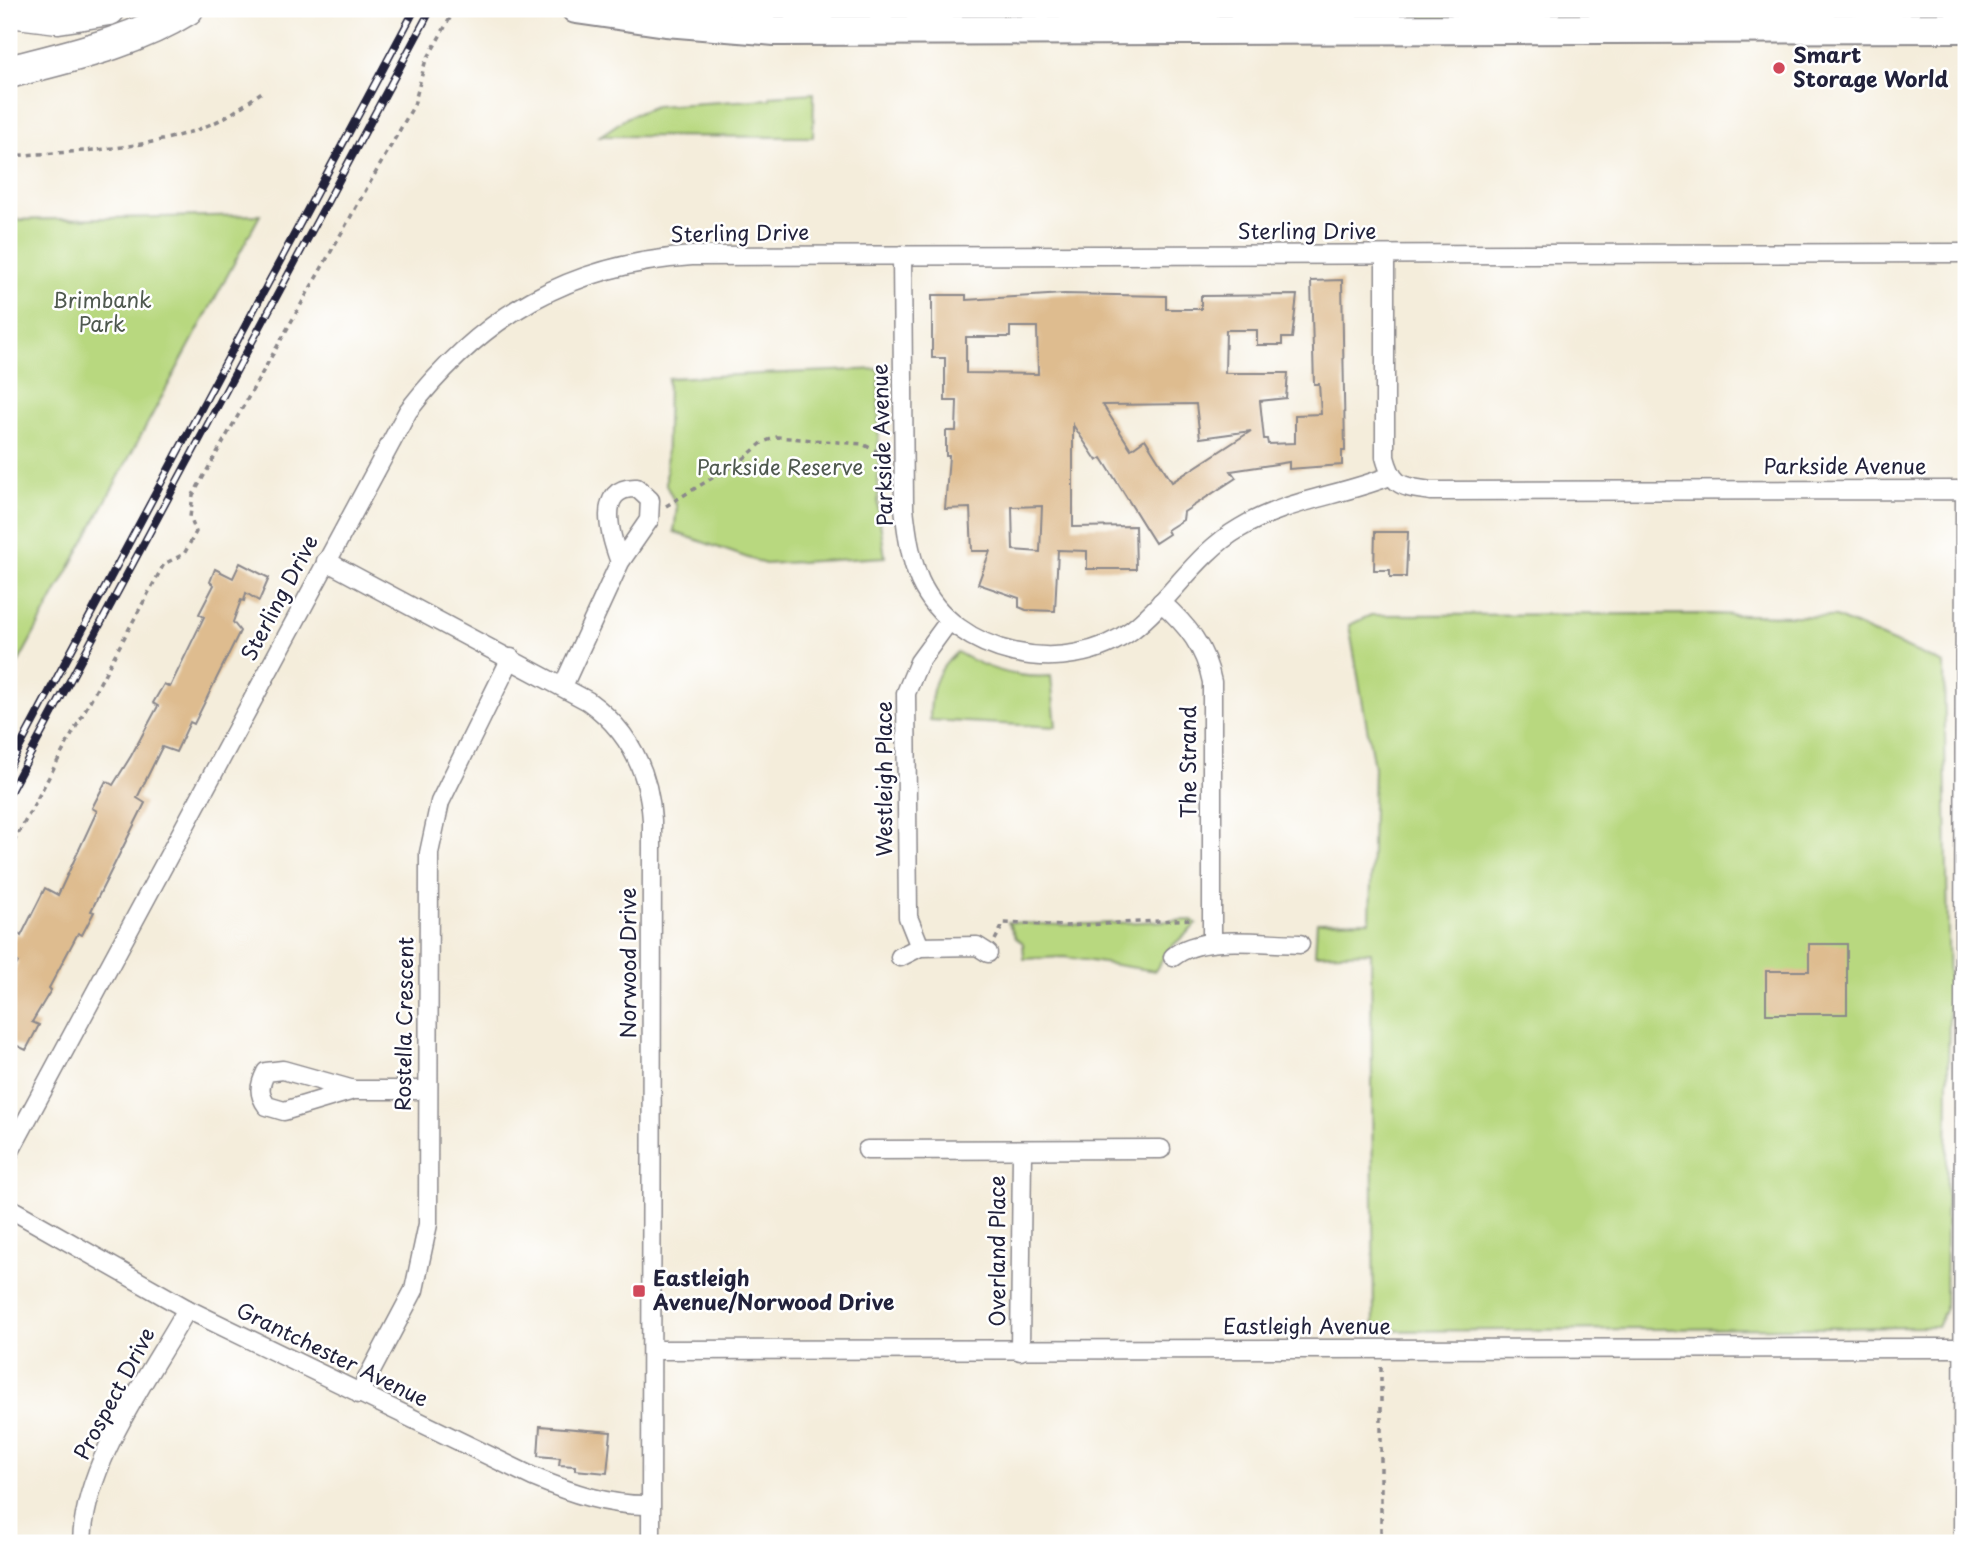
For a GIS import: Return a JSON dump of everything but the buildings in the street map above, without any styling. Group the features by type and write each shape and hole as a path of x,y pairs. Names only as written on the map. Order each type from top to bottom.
{"highway":[{"path":"9,11 58,17 109,9"},
{"path":"9,72 115,43 145,32 187,9"}],"main road":[{"path":"576,9 666,22 775,31 1966,29"}],"street":[{"name":"Sterling Drive","path":"9,1153 394,433 428,386 484,330 536,298 591,274 670,257 1966,253"},
{"name":"Parkside Avenue","path":"902,255 904,508 909,548 921,582 949,621 977,640 1009,652 1039,656 1075,653 1105,645 1131,630 1161,602 1210,548 1237,529 1269,512 1360,488 1390,476 1400,485 1430,491 1965,490 1963,1543"},
{"path":"1385,255 1385,457 1390,476"},
{"name":"Norwood Drive","path":"326,561 563,686 603,712 632,744 647,782 651,803 651,1543"},
{"path":"563,686 620,562"},
{"name":"The Strand","path":"1161,602 1192,631 1207,657 1212,682 1212,940"},
{"name":"Westleigh Place","path":"920,947 908,917 906,693 919,662 949,621"},
{"name":"Rostella Crescent","path":"359,1394 414,1290 428,1224 426,1090 429,852 440,802 511,658"},
{"path":"1173,957 1184,947 1212,940 1300,944"},
{"path":"900,957 920,947 976,946 988,953"},
{"path":"354,1090 426,1090"},
{"name":"Overland Place","path":"867,1150 1022,1152 1161,1149"},
{"name":"Overland Place","path":"1020,1351 1022,1152"},
{"name":"Grantchester Avenue","path":"9,1209 187,1309 359,1394 567,1491 604,1501 650,1504"},
{"name":"Prospect Drive","path":"82,1543 82,1516 96,1474 115,1435 187,1309"},
{"name":"Eastleigh Avenue","path":"652,1350 1964,1348"}],"path":[{"path":"9,851 164,564 184,554 196,532 190,517 193,495 414,104 425,63 454,9"},
{"path":"9,156 105,148 183,134 213,124 262,92"},
{"path":"670,504 742,460 763,442 777,437 862,444 884,454"},
{"path":"1004,923 1067,926 1189,918 1196,920"},
{"path":"1381,1364 1381,1543"}],"green space":[{"path":"642,9 1966,9 1966,18 830,21"},
{"path":"814,93 813,137 600,136 628,117 655,106 770,99 771,96"},
{"name":"Brimbank Park","path":"260,215 9,680 9,220"},
{"name":"Parkside Reserve","path":"879,369 878,508 885,557 765,564 674,532 677,507 666,485 668,378"},
{"path":"1706,614 1836,617 1944,664 1949,1006 1945,1310 1937,1327 1374,1331 1371,952 1315,954 1317,922 1370,921 1374,767 1349,625 1371,615"},
{"path":"957,652 1002,672 1051,676 1056,727 930,720 935,682"},
{"path":"1192,920 1197,924 1169,949 1155,971 1064,957 1024,959 1023,943 1016,938 1008,922 1062,925"}],"railway":[{"path":"9,767 415,9"},
{"path":"9,794 431,9"}],"place":[{"name":"Smart Storage World","path":"1779,68"},
{"name":"Eastleigh Avenue/Norwood Drive","path":"639,1291"}]}
